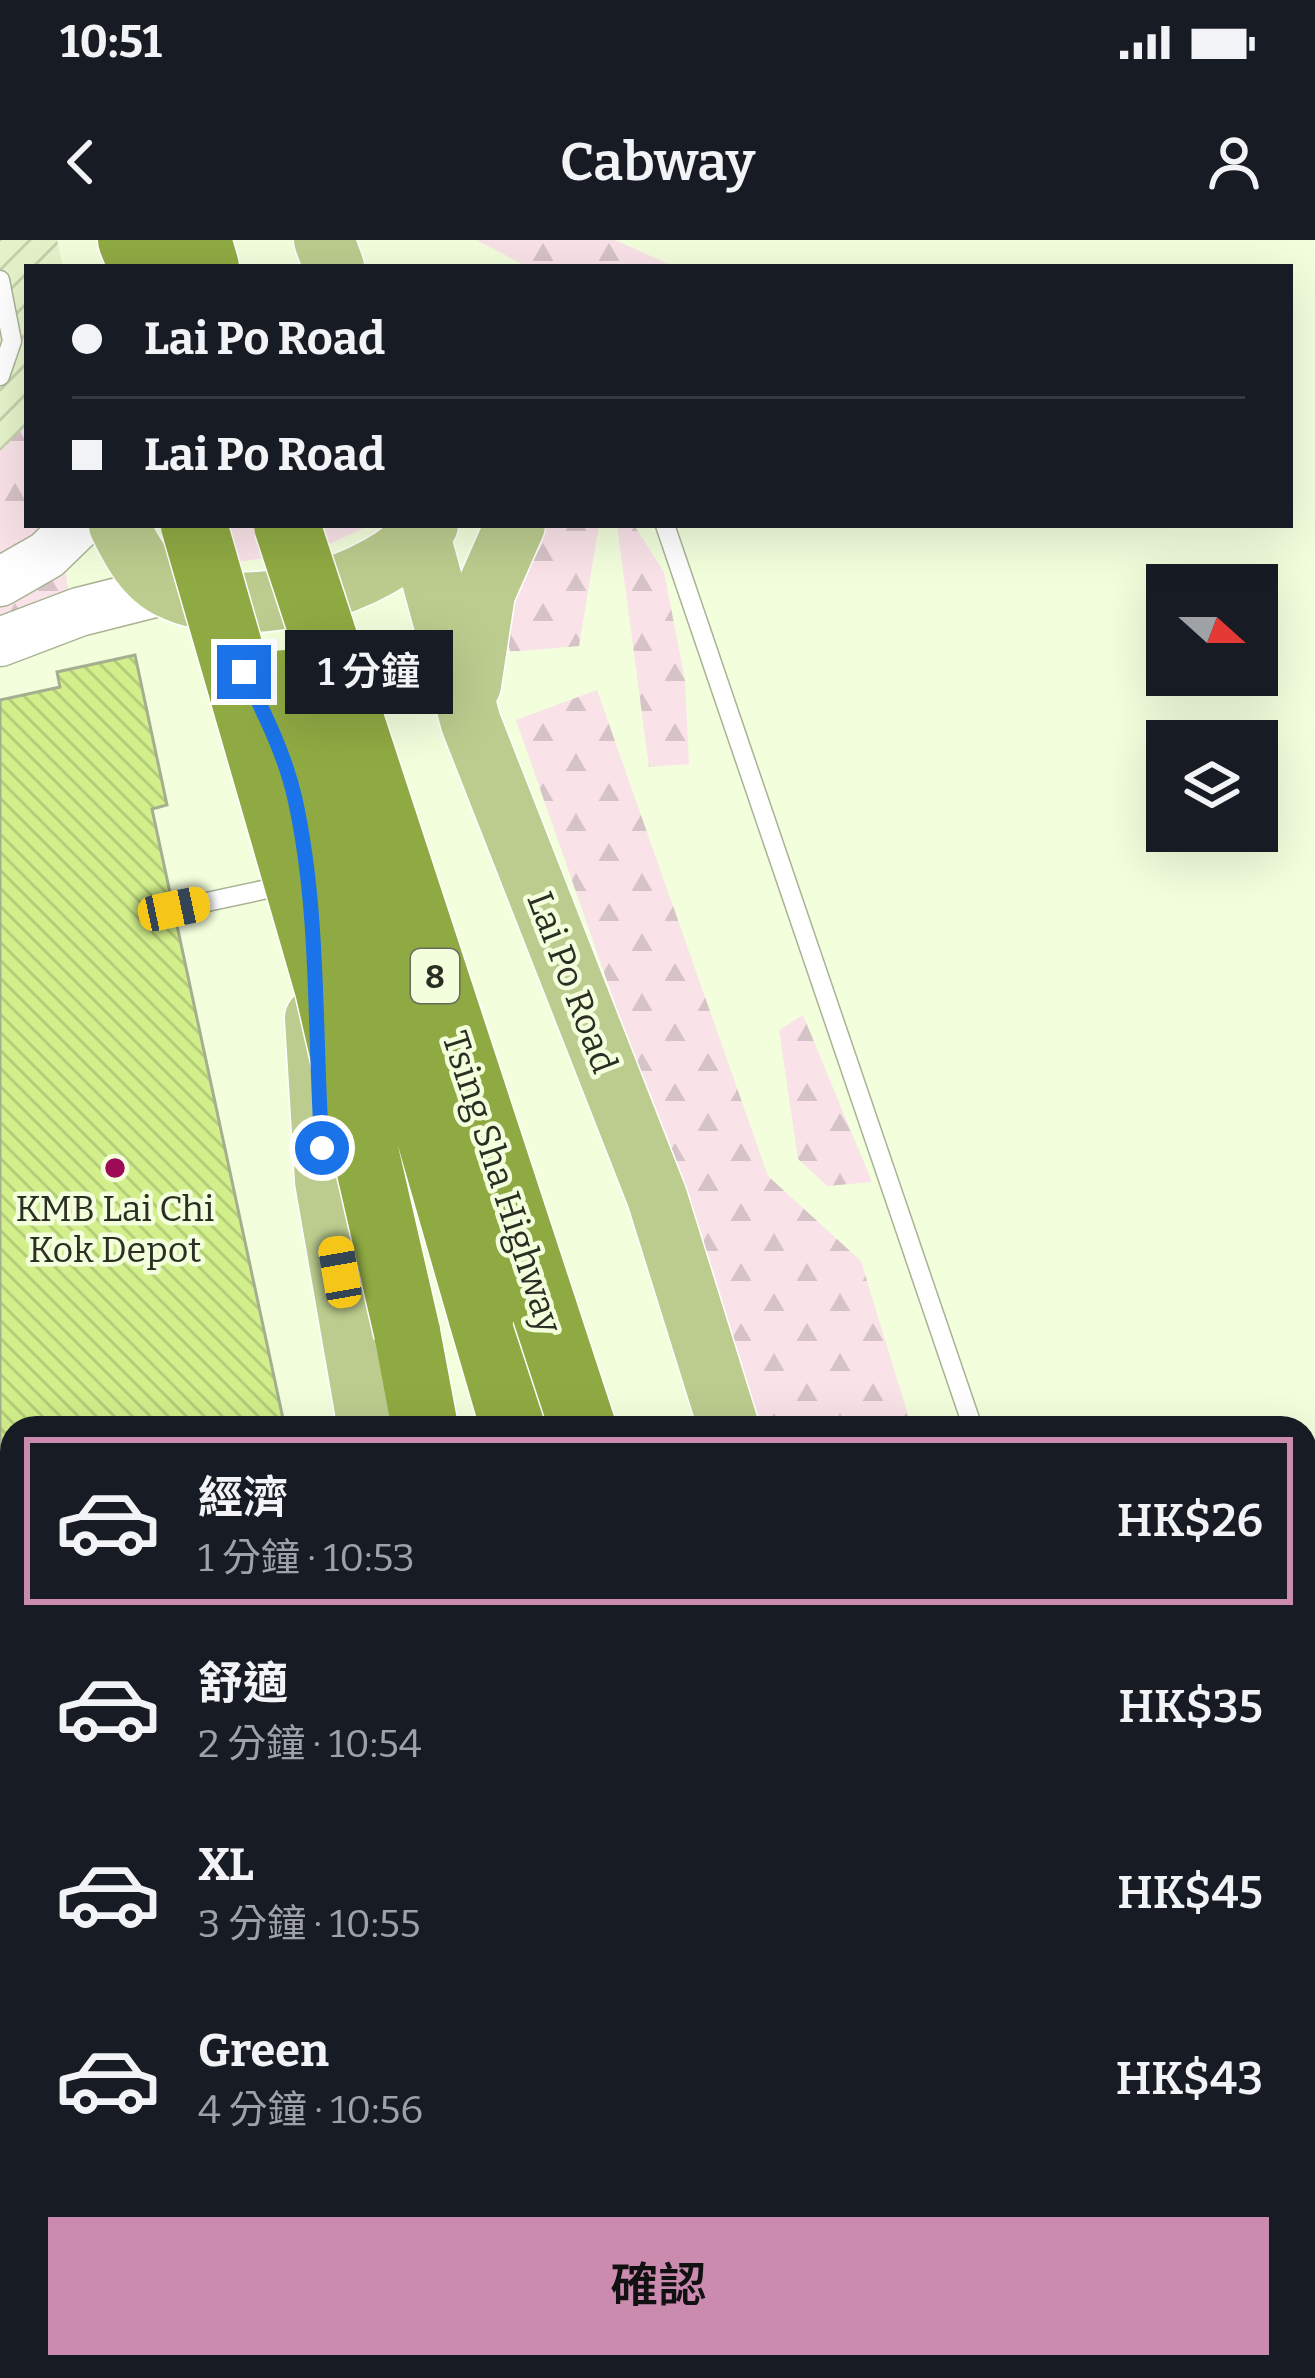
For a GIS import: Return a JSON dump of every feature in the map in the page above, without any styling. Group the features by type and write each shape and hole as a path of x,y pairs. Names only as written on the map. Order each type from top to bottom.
{"highway":[{"path":"195,528 328,989 422,1416"},
{"path":"232,528 393,1009 511,1416"},
{"name":"Tsing Sha Highway","path":"288,528 579,1416"}],"main road":[{"path":"121,528 140,562 181,593 244,672 273,732 295,798 307,880 325,1181 366,1416"},
{"path":"472,723 476,627 514,528"},
{"path":"181,593 232,604 321,589 391,559 424,531"},
{"name":"Lai Po Road","path":"424,531 472,723 657,1197 725,1416"}],"street":[{"path":"0,582 47,555 75,528"},
{"path":"0,642 79,612 181,593"}],"lane":[{"path":"0,280 11,341 0,376"},
{"path":"666,528 969,1416"},
{"path":"174,909 307,880"}],"shaded area":[{"path":"0,240 57,240 62,264 24,264 24,428 0,468"}],"green space":[{"path":"476,240 615,240 668,264 522,264"},
{"path":"24,428 24,528 59,528 68,589 0,627 0,451"},
{"path":"173,528 364,528 315,551 228,563"},
{"path":"534,528 599,528 579,646 510,652 500,597"},
{"path":"617,528 636,528 664,572 685,680 689,764 649,767"},
{"path":"597,690 768,1176 861,1261 908,1416 759,1416 516,720"},
{"path":"803,1015 872,1182 827,1186 798,1159 779,1030"}],"building":[{"name":"KMB Lai Chi Kok Depot","path":"135,655 167,805 152,809 282,1416 0,1416 0,700 60,687 57,672"}],"place":[{"name":"KMB Lai Chi Kok Depot","path":"115,1168"}],"route":[{"path":"244,672 273,732 295,798 307,880 322,1148"}]}
